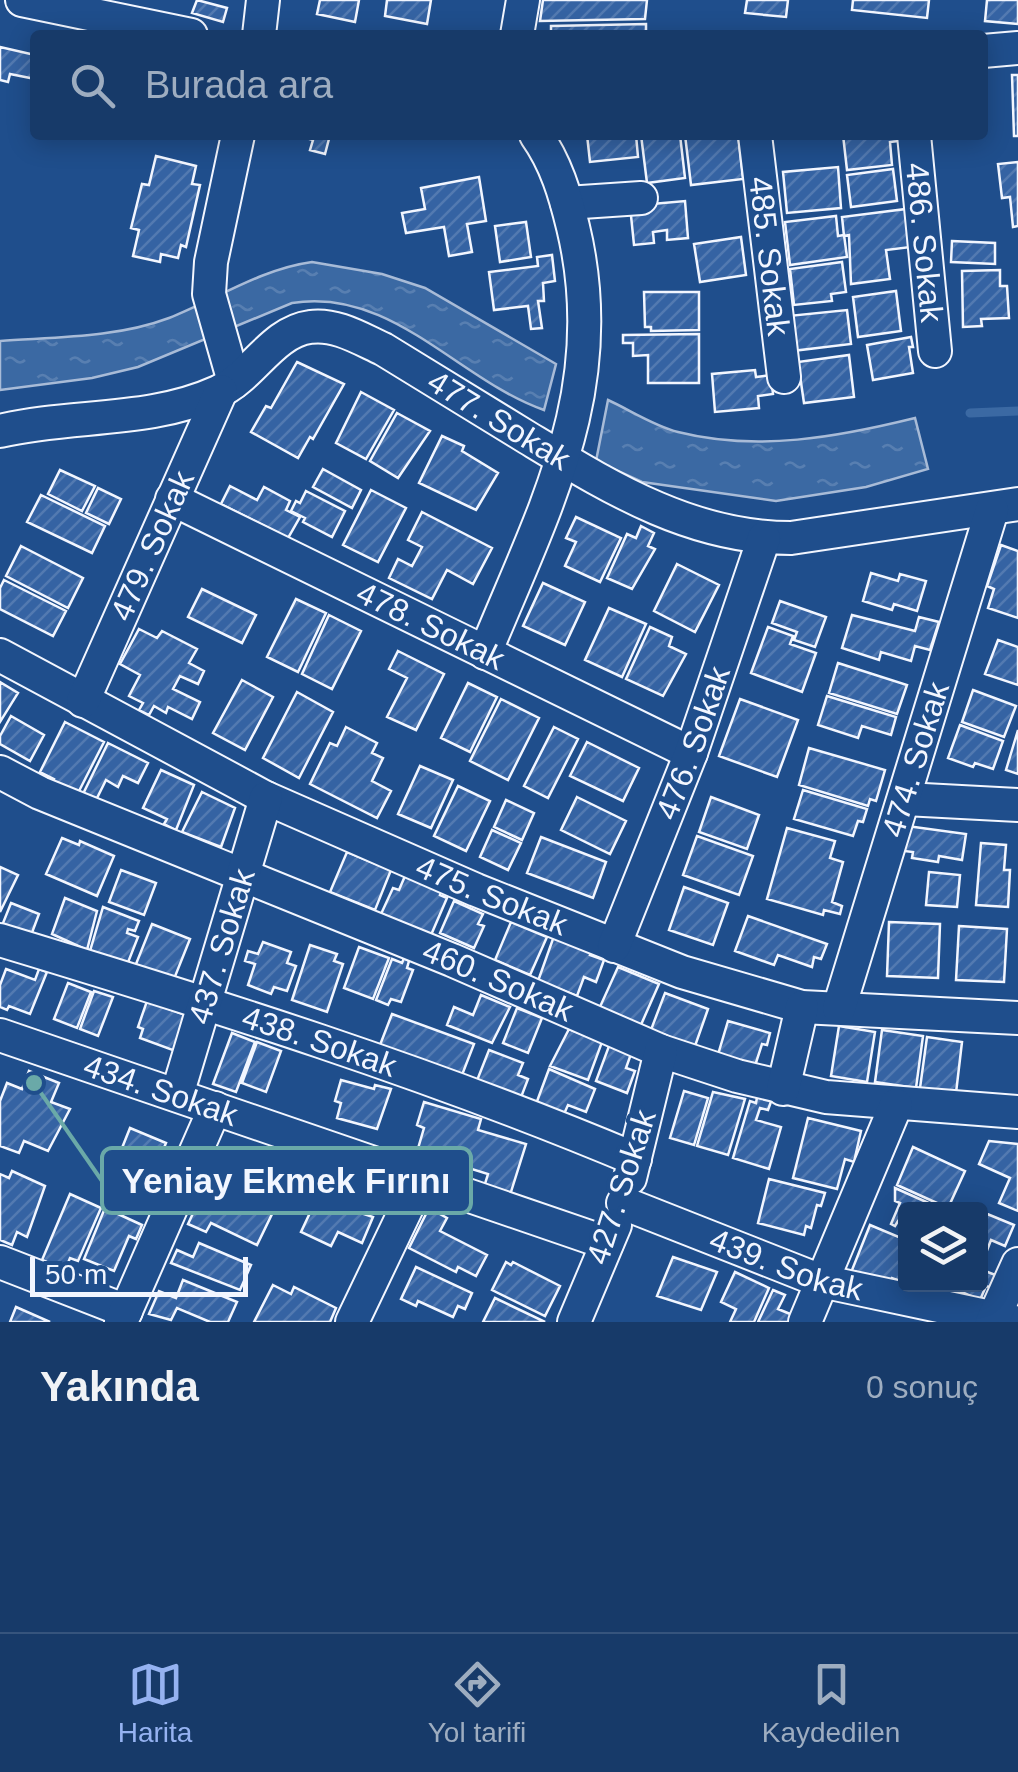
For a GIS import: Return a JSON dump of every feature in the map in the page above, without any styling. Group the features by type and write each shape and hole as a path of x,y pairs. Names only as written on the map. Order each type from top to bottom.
{"street":[{"path":"22,0 176,22"},
{"path":"260,30 264,0"},
{"path":"518,30 523,0"},
{"path":"988,51 1018,48"},
{"path":"228,386 209,294 211,262 237,140"},
{"path":"485,653 564,460 580,383 586,320 582,280 558,174 539,140"},
{"name":"485. Sokak","path":"755,140 784,377"},
{"name":"486. Sokak","path":"914,140 935,351"},
{"path":"567,204 641,198"},
{"name":"477. Sokak","path":"0,431 188,402 228,386 289,334 312,326 342,330 383,349 564,460 658,511 691,523 764,538 791,538 1005,507"},
{"name":"479. Sokak","path":"83,702 172,499 228,386"},
{"name":"478. Sokak","path":"172,499 690,752"},
{"name":"474. Sokak","path":"839,1008 1005,507"},
{"name":"476. Sokak","path":"614,946 690,752 764,538"},
{"name":"475. Sokak","path":"0,656 266,798 682,972 802,1007 1018,1018"},
{"name":"460. Sokak","path":"0,772 40,793 452,960 661,1050 784,1089 896,1105 1018,1112"},
{"name":"437. Sokak","path":"177,1095 266,798"},
{"path":"905,800 1018,805"},
{"name":"438. Sokak","path":"0,940 205,1002 428,1077 635,1159"},
{"path":"784,1089 802,1007"},
{"name":"434. Sokak","path":"0,1035 607,1242"},
{"name":"427. Sokak","path":"574,1322 623,1203 661,1050"},
{"path":"804,1322 896,1105"},
{"path":"0,1262 124,1317 215,1108"},
{"path":"352,1322 420,1180"},
{"name":"439. Sokak","path":"623,1203 820,1280 1000,1321"},
{"path":"1000,1321 1018,1264"}],"water":[{"path":"312,262 382,274 425,288 556,364 544,410 482,378 393,322 361,309 328,302 292,303 138,367 92,378 0,390 0,341 85,336 149,325 257,278"},
{"path":"608,400 669,429 738,441 797,440 915,418 928,469 866,487 776,501 642,482 596,461"}],"building":[{"path":"197,0 227,8 223,22 192,13"},
{"path":"320,0 359,0 355,22 317,14"},
{"path":"387,0 431,0 427,24 385,16"},
{"path":"543,0 647,0 645,19 540,21"},
{"path":"747,0 788,0 786,17 745,13"},
{"path":"853,0 929,0 927,18 852,10"},
{"path":"987,0 1018,0 1018,24 985,21"},
{"path":"646,24 646,30 551,30 551,26"},
{"path":"0,47 30,54 30,78 10,74 8,82 0,80"},
{"path":"1012,75 1018,75 1018,136 1014,136"},
{"path":"313,140 329,140 325,154 310,150"},
{"path":"588,140 636,140 638,157 590,162"},
{"path":"642,140 681,140 685,178 647,183"},
{"path":"686,140 739,140 743,179 691,185"},
{"path":"844,140 899,140 890,142 892,165 847,170"},
{"path":"156,156 196,166 192,184 200,185 186,247 181,245 178,258 161,254 160,262 133,256 139,230 131,228 142,184 149,185"},
{"path":"1018,162 1018,226 1013,227 1010,197 1002,198 998,164"},
{"path":"838,167 841,208 787,213 783,172"},
{"path":"893,169 897,201 851,207 847,175"},
{"path":"479,177 486,221 467,224 472,252 449,256 444,227 406,233 402,213 425,209 421,188"},
{"path":"685,201 688,238 667,240 667,230 653,232 654,243 634,245 630,206"},
{"path":"906,209 911,247 886,250 890,279 851,284 849,235 844,236 842,217"},
{"path":"836,216 838,236 844,235 847,257 790,265 785,222"},
{"path":"526,222 531,257 500,262 495,226"},
{"path":"741,237 746,275 700,282 694,244"},
{"path":"952,241 995,243 995,264 951,262"},
{"path":"552,255 555,281 543,283 544,301 538,301 542,328 531,329 528,306 494,310 489,272 538,266 537,257"},
{"path":"842,262 846,292 831,294 832,301 794,305 790,269"},
{"path":"1000,270 1000,286 1007,286 1009,318 981,319 982,326 963,327 962,271"},
{"path":"896,291 901,331 858,337 853,297"},
{"path":"644,292 699,292 699,330 651,331 651,327 645,327"},
{"path":"847,310 851,344 792,351 788,316"},
{"path":"699,334 699,383 648,383 648,355 633,356 633,343 623,343 623,335"},
{"path":"911,337 913,373 873,380 867,345"},
{"path":"849,355 854,397 804,403 798,362"},
{"path":"297,362 344,384 298,458 251,432 266,406 271,408"},
{"path":"755,370 756,377 771,375 773,394 758,396 759,408 715,412 712,374"},
{"path":"361,392 394,410 366,459 336,443"},
{"path":"397,413 430,431 398,478 370,461"},
{"path":"442,436 464,446 462,451 498,473 476,510 419,483"},
{"path":"323,469 361,490 352,508 313,487"},
{"path":"60,470 95,486 82,511 48,494"},
{"path":"230,486 257,500 264,487 290,501 286,510 300,517 288,538 221,504"},
{"path":"98,488 121,499 109,524 86,513"},
{"path":"371,490 406,508 378,562 343,545"},
{"path":"306,491 345,511 332,537 291,511"},
{"path":"41,495 105,526 92,553 27,522"},
{"path":"422,512 492,548 473,584 447,570 432,599 389,578 398,559 412,566 422,547 408,540"},
{"path":"576,517 621,538 600,582 565,566 576,542 566,538"},
{"path":"641,526 654,533 648,546 655,549 632,589 607,578 627,534 636,538"},
{"path":"1001,545 1018,551 1018,618 988,608 994,589 987,586"},
{"path":"21,546 83,578 68,608 6,576"},
{"path":"677,564 719,585 695,632 654,611"},
{"path":"871,573 898,581 900,574 926,581 917,611 894,604 892,610 863,601"},
{"path":"4,580 66,611 53,636 0,609"},
{"path":"543,583 585,602 565,645 523,626"},
{"path":"202,589 256,615 242,643 188,617"},
{"path":"296,599 326,613 298,672 267,657"},
{"path":"780,601 826,617 815,647 794,640 797,632 772,623"},
{"path":"609,608 646,624 622,677 585,660"},
{"path":"329,615 361,631 332,689 302,674"},
{"path":"852,615 915,631 919,617 939,622 930,650 915,646 911,661 881,652 879,660 842,648"},
{"path":"650,627 672,637 669,646 686,654 663,696 626,679"},
{"path":"768,627 793,636 790,644 816,653 802,692 751,673"},
{"path":"139,629 157,638 162,631 197,649 189,663 204,671 198,684 180,676 173,689 200,702 192,719 168,707 166,713 154,706 149,715 139,710 143,703 129,696 140,675 120,664"},
{"path":"998,640 1018,647 1018,685 985,674"},
{"path":"398,651 444,674 416,730 387,717 407,678 389,669"},
{"path":"838,663 907,685 897,714 829,693"},
{"path":"242,680 273,697 245,750 213,733"},
{"path":"0,682 18,693 0,722"},
{"path":"468,683 497,697 470,752 441,738"},
{"path":"973,690 1016,706 1004,737 962,722"},
{"path":"297,692 333,712 299,778 263,758"},
{"path":"827,696 896,717 891,735 862,726 858,738 818,725"},
{"path":"501,699 539,718 508,780 470,761"},
{"path":"740,699 798,720 777,777 719,756"},
{"path":"11,716 44,735 30,761 0,744"},
{"path":"65,722 104,742 78,793 52,784 54,779 40,772"},
{"path":"960,725 1003,741 993,769 948,758"},
{"path":"346,727 377,743 372,753 383,758 372,781 391,791 377,818 310,784 330,743 337,746"},
{"path":"554,727 578,739 548,798 524,786"},
{"path":"1018,730 1018,774 1006,770"},
{"path":"587,742 639,768 623,801 570,776"},
{"path":"108,743 148,763 138,783 123,776 118,787 106,780 96,800 83,794"},
{"path":"809,748 885,770 876,801 870,799 868,806 799,785"},
{"path":"420,766 453,780 431,828 398,814"},
{"path":"161,770 194,785 176,830 164,824 167,819 143,808"},
{"path":"458,786 490,801 466,851 434,836"},
{"path":"803,790 867,809 863,822 858,821 853,836 794,819"},
{"path":"202,792 235,808 221,847 182,832"},
{"path":"577,797 626,821 610,854 561,830"},
{"path":"711,797 759,815 747,849 699,832"},
{"path":"506,800 534,813 522,840 494,827"},
{"path":"907,826 966,834 962,860 939,856 938,862 912,858 913,852 904,851"},
{"path":"787,828 835,841 830,858 843,862 832,902 842,906 840,914 824,910 823,915 767,899"},
{"path":"492,830 521,843 508,870 480,857"},
{"path":"697,836 753,856 739,895 683,875"},
{"path":"541,837 606,862 593,898 527,873"},
{"path":"62,838 79,845 80,841 114,856 97,896 46,874"},
{"path":"981,843 1006,845 1004,870 1010,870 1008,907 976,905"},
{"path":"347,852 391,870 375,910 330,892"},
{"path":"0,867 18,875 0,912"},
{"path":"121,870 156,883 144,915 109,902"},
{"path":"929,872 960,875 957,907 926,905"},
{"path":"405,876 447,898 431,935 381,914 393,888 399,890"},
{"path":"684,887 728,903 713,945 669,930"},
{"path":"65,898 97,911 87,950 52,934"},
{"path":"454,901 483,914 478,924 484,926 474,948 440,933"},
{"path":"11,903 39,914 30,938 1,928"},
{"path":"103,907 139,921 135,931 128,929 127,933 138,937 127,965 90,951"},
{"path":"748,916 827,944 821,959 814,957 812,967 778,955 774,965 735,951"},
{"path":"511,922 547,937 530,975 495,960"},
{"path":"889,922 940,924 938,978 887,976"},
{"path":"152,924 190,939 172,984 134,969"},
{"path":"959,926 1007,929 1004,982 956,980"},
{"path":"554,936 592,950 590,955 604,960 596,982 584,977 577,996 538,981"},
{"path":"263,942 291,952 287,963 296,966 287,991 274,987 271,994 248,985 255,964 245,961 248,951 258,954"},
{"path":"310,945 337,954 334,961 343,964 327,1012 292,1000"},
{"path":"359,947 389,958 373,999 344,988"},
{"path":"404,958 409,961 407,968 413,970 401,1002 391,999 388,1005 376,1000 392,959 402,963"},
{"path":"618,967 659,984 640,1027 599,1009"},
{"path":"6,969 35,980 39,969 47,972 30,1014 9,1006 7,1010 0,1007 0,985"},
{"path":"68,983 91,992 77,1028 54,1019"},
{"path":"94,991 113,997 98,1036 80,1029"},
{"path":"665,993 708,1009 695,1046 649,1035"},
{"path":"481,995 510,1007 492,1043 447,1025 454,1007 473,1015"},
{"path":"147,1001 191,1017 178,1052 140,1038 143,1029 138,1027"},
{"path":"517,1008 542,1018 528,1053 503,1043"},
{"path":"392,1014 474,1044 462,1075 380,1045"},
{"path":"728,1021 770,1033 754,1069 717,1058"},
{"path":"839,1026 875,1032 867,1082 831,1076"},
{"path":"569,1029 602,1042 588,1080 550,1066"},
{"path":"882,1030 923,1036 916,1088 875,1082"},
{"path":"232,1033 255,1042 236,1092 213,1084"},
{"path":"927,1037 962,1042 956,1093 920,1088"},
{"path":"257,1042 281,1051 266,1092 242,1083"},
{"path":"609,1046 631,1054 626,1068 635,1071 627,1093 596,1081"},
{"path":"489,1050 523,1063 518,1075 528,1079 520,1100 476,1083"},
{"path":"549,1069 595,1089 586,1112 568,1105 564,1114 536,1104"},
{"path":"29,1071 59,1083 51,1102 70,1109 48,1151 24,1141 19,1153 0,1146 0,1101 7,1083 22,1089"},
{"path":"341,1080 374,1089 375,1085 391,1089 377,1129 337,1118 341,1103 335,1101"},
{"path":"684,1091 708,1098 694,1145 670,1138"},
{"path":"713,1092 745,1099 728,1155 697,1146"},
{"path":"758,1092 773,1096 768,1110 760,1108 756,1120 781,1127 769,1169 733,1158 750,1101 756,1103"},
{"path":"424,1102 481,1119 478,1130 526,1144 510,1195 484,1187 488,1174 462,1166 466,1155 448,1150 445,1161 417,1152 424,1128 417,1125"},
{"path":"808,1118 861,1131 854,1162 845,1159 837,1189 793,1178"},
{"path":"130,1128 166,1143 153,1174 163,1178 156,1197 110,1178"},
{"path":"989,1141 1018,1144 1018,1211 999,1203 1010,1178 979,1164"},
{"path":"913,1147 965,1171 951,1202 935,1202 897,1185"},
{"path":"12,1171 45,1186 27,1237 17,1232 12,1245 0,1240 0,1174 9,1178"},
{"path":"769,1179 825,1193 811,1228 806,1226 804,1235 758,1223"},
{"path":"324,1183 343,1192 337,1205 373,1217 362,1243 338,1232 331,1246 301,1232"},
{"path":"225,1185 246,1195 243,1201 272,1214 257,1245 211,1223 206,1232 188,1224 195,1209 204,1212 214,1190 221,1193"},
{"path":"895,1188 926,1202 898,1202"},
{"path":"70,1194 101,1208 78,1261 70,1258 65,1270 42,1260"},
{"path":"105,1208 142,1225 136,1239 129,1236 114,1271 84,1259"},
{"path":"429,1208 447,1218 440,1231 487,1255 476,1276 458,1267 456,1272 409,1248"},
{"path":"988,1214 1014,1225 1005,1246 991,1240 988,1248"},
{"path":"870,1225 898,1237 898,1280 892,1278 889,1286 852,1270"},
{"path":"199,1243 251,1265 240,1290 171,1263 177,1250 193,1257"},
{"path":"673,1257 717,1272 701,1310 657,1296"},
{"path":"506,1262 560,1286 545,1316 492,1290"},
{"path":"416,1267 472,1293 465,1309 458,1306 453,1317 418,1301 416,1306 401,1299"},
{"path":"735,1272 769,1288 754,1322 730,1322 736,1309 721,1302"},
{"path":"988,1272 998,1276 993,1288 988,1287"},
{"path":"183,1280 237,1302 228,1322 210,1322 177,1308 171,1320 149,1314 159,1291 176,1298"},
{"path":"273,1285 291,1294 294,1287 336,1308 330,1322 254,1322"},
{"path":"773,1290 785,1295 778,1309 800,1318 798,1322 758,1322"},
{"path":"962,1292 983,1292 980,1300"},
{"path":"495,1298 545,1322 483,1322"},
{"path":"16,1307 50,1322 10,1322"}],"waterway":[{"path":"970,413 1018,411"}],"place":[{"name":"Yeniay Ekmek Fırını","path":"34,1083"}]}
